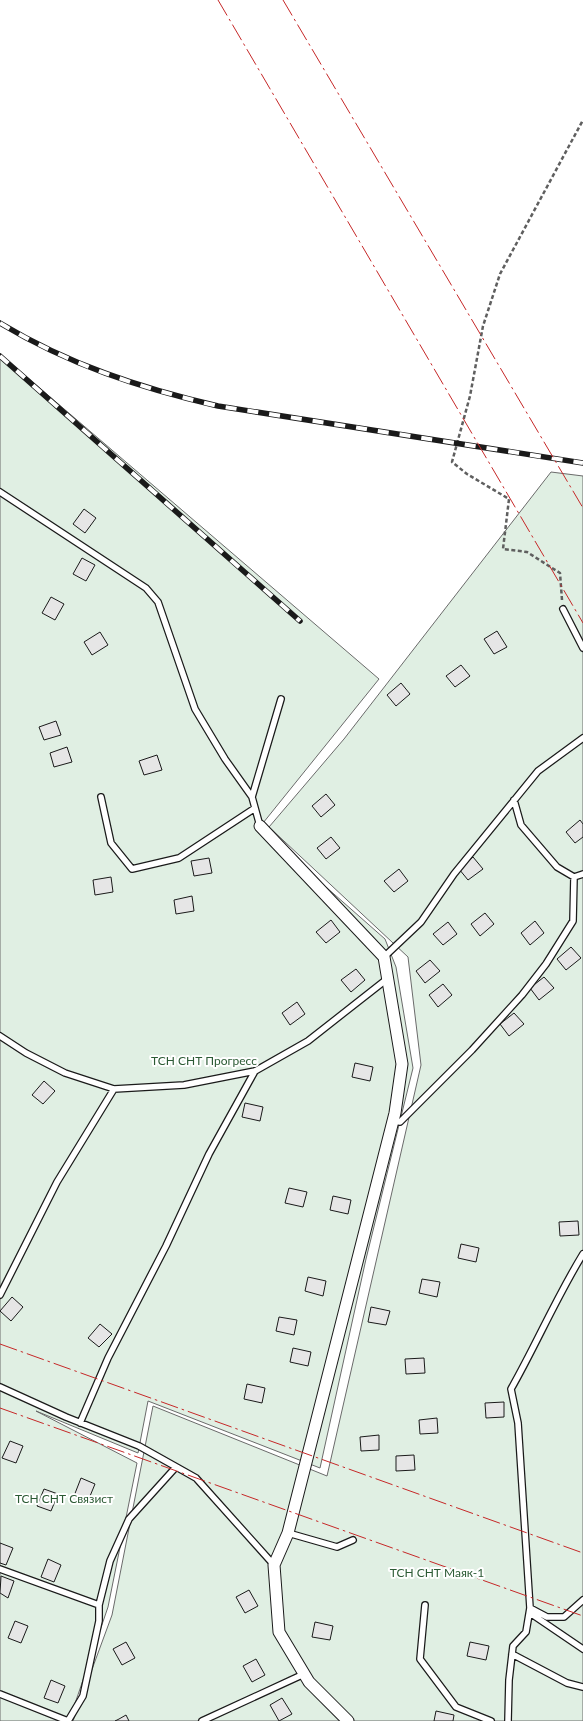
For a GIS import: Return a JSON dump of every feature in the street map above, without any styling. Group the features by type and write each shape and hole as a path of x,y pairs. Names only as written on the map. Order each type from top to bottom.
{"street":[{"path":"260,826 384,957 402,1064 392,1121 288,1533 274,1565 279,1632 304,1674 348,1721"}],"lane":[{"path":"0,492 146,588 158,602 195,709 225,759 252,796 260,826"},
{"path":"563,609 583,648"},
{"path":"252,796 281,699"},
{"path":"384,957 421,922 454,874 538,771 583,738"},
{"path":"101,797 111,843 132,869 178,858 255,808"},
{"path":"514,800 521,825 557,867 574,877 583,874"},
{"path":"392,1121 400,1122 472,1050 522,995 546,964 572,921 574,877"},
{"path":"0,1036 26,1053 65,1072 114,1089 184,1085 255,1072 308,1041 388,978"},
{"path":"80,1423 108,1358 166,1246 209,1154 255,1072"},
{"path":"0,1295 57,1182 114,1089"},
{"path":"508,1721 509,1680 513,1646 526,1632 530,1610 518,1423 511,1389 538,1341 567,1280 583,1254"},
{"path":"0,1387 80,1423 139,1446 196,1478 274,1565"},
{"path":"0,1694 68,1721 84,1696 99,1621 98,1605 110,1561 129,1519 176,1467"},
{"path":"288,1533 337,1547 353,1540"},
{"path":"0,1569 98,1605"},
{"path":"530,1610 547,1617 564,1616 583,1600"},
{"path":"425,1605 420,1659 456,1707 491,1721"},
{"path":"530,1610 583,1649"},
{"path":"512,1654 567,1683 583,1687"},
{"path":"202,1721 304,1674"}],"path":[{"path":"563,609 560,573 527,552 503,549 509,499 467,474 452,462 470,396 483,326 500,274 583,120"}],"green space":[{"name":"ТСН СНТ Прогресс","path":"0,354 379,679 259,828 385,939 396,967 413,1068 366,1259 320,1468 148,1401 138,1453 36,1411 137,1463 108,1607 69,1721 0,1721"},
{"name":"ТСН СНТ Маяк-1","path":"551,472 583,476 583,1721 73,1721 112,1615 153,1406 327,1476 421,1065 408,957 269,827 344,739"}],"building":[{"path":"84,509 96,518 85,533 73,524"},
{"path":"82,558 95,565 86,581 73,574"},
{"path":"51,597 64,604 55,620 42,613"},
{"path":"497,631 507,647 494,654 484,639"},
{"path":"100,632 108,645 92,655 84,642"},
{"path":"461,665 470,676 455,687 446,676"},
{"path":"401,683 410,694 396,706 387,695"},
{"path":"56,721 61,735 44,740 39,727"},
{"path":"67,747 72,762 54,767 50,753"},
{"path":"157,755 162,770 144,775 139,761"},
{"path":"326,794 335,805 321,817 312,806"},
{"path":"580,820 583,824 583,837 575,843 566,832"},
{"path":"331,837 340,848 326,859 317,848"},
{"path":"473,857 483,869 468,880 459,869"},
{"path":"209,858 212,873 194,876 191,861"},
{"path":"399,869 408,881 394,892 384,881"},
{"path":"111,877 113,892 95,895 93,880"},
{"path":"192,896 194,911 176,914 174,900"},
{"path":"485,913 494,924 480,936 471,924"},
{"path":"331,920 340,932 326,943 316,932"},
{"path":"535,921 544,933 530,945 521,933"},
{"path":"448,922 457,934 443,945 433,934"},
{"path":"571,947 581,958 566,970 557,959"},
{"path":"430,960 440,971 425,983 416,971"},
{"path":"356,969 365,980 351,992 341,980"},
{"path":"544,977 554,988 539,1000 530,988"},
{"path":"443,984 452,995 438,1007 429,995"},
{"path":"297,1002 305,1014 290,1025 282,1013"},
{"path":"514,1013 524,1024 509,1036 500,1024"},
{"path":"355,1063 373,1067 370,1081 352,1077"},
{"path":"44,1081 55,1091 43,1104 32,1095"},
{"path":"245,1103 263,1107 260,1121 242,1117"},
{"path":"289,1188 307,1192 303,1207 285,1203"},
{"path":"333,1196 351,1200 348,1214 330,1210"},
{"path":"578,1221 579,1235 560,1236 559,1222"},
{"path":"461,1244 479,1248 476,1262 458,1258"},
{"path":"308,1277 326,1281 323,1296 305,1291"},
{"path":"422,1279 440,1282 437,1297 419,1293"},
{"path":"12,1297 23,1307 11,1321 0,1311"},
{"path":"371,1307 390,1311 386,1325 368,1322"},
{"path":"279,1317 297,1320 294,1335 276,1331"},
{"path":"100,1324 112,1334 99,1347 88,1338"},
{"path":"293,1348 311,1352 308,1366 290,1362"},
{"path":"424,1358 425,1373 406,1374 405,1359"},
{"path":"247,1384 265,1388 262,1403 244,1399"},
{"path":"504,1402 504,1417 486,1418 485,1403"},
{"path":"437,1418 438,1433 420,1434 419,1420"},
{"path":"379,1435 379,1450 361,1451 360,1437"},
{"path":"10,1441 23,1446 16,1463 2,1458"},
{"path":"414,1455 415,1470 396,1471 396,1456"},
{"path":"81,1478 95,1484 88,1501 74,1496"},
{"path":"44,1489 58,1494 51,1511 37,1506"},
{"path":"0,1543 13,1548 6,1565 0,1563"},
{"path":"48,1559 61,1565 54,1582 41,1577"},
{"path":"1,1576 14,1581 8,1598 0,1593"},
{"path":"249,1590 258,1606 245,1613 236,1597"},
{"path":"15,1621 28,1626 21,1643 8,1638"},
{"path":"315,1622 333,1626 330,1640 312,1637"},
{"path":"126,1642 135,1658 122,1665 113,1649"},
{"path":"470,1642 489,1646 486,1660 467,1656"},
{"path":"256,1659 265,1675 252,1682 243,1666"},
{"path":"51,1680 65,1686 58,1703 44,1698"},
{"path":"282,1698 292,1714 279,1721 270,1705"},
{"path":"436,1711 454,1715 453,1721 434,1721"},
{"path":"126,1715 129,1721 115,1721 119,1719"}],"railway":[{"path":"0,323 78,363 133,383 218,406 583,463"},
{"path":"0,356 300,621"}],"power":[{"path":"218,0 583,623"},
{"path":"283,0 583,508"},
{"path":"0,1344 583,1553"},
{"path":"0,1408 583,1616"}],"park label":[{"name":"ТСН СНТ Связист","path":"64,1499"}]}
